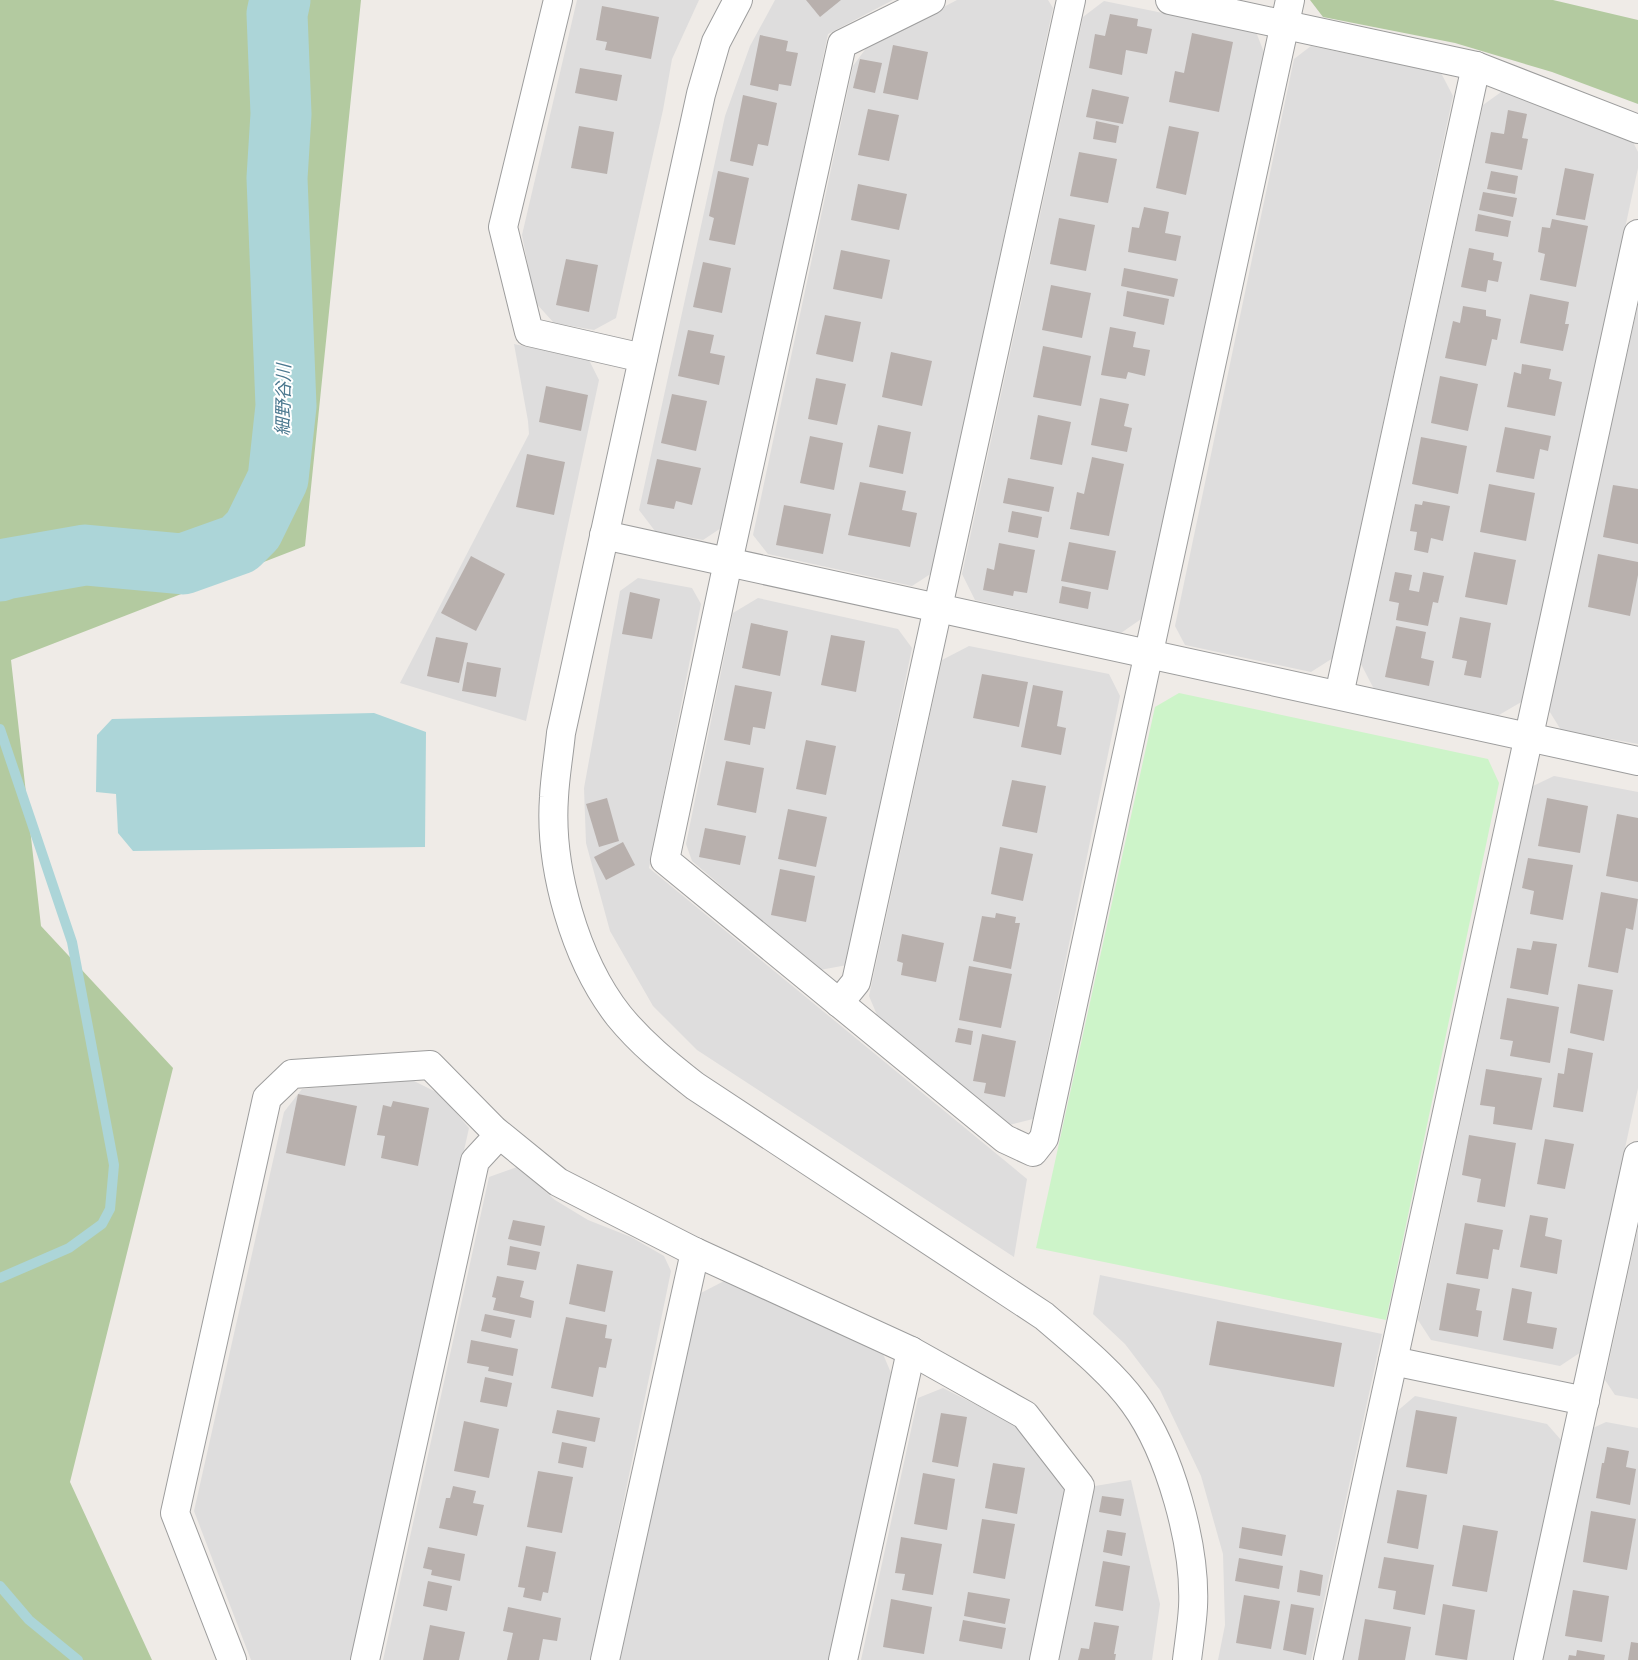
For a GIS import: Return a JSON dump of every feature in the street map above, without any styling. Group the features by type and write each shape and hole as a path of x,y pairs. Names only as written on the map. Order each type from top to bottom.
{"street":[{"path":"558,0 503,227 529,332 643,358"},
{"path":"738,0 716,42 701,94 561,733 554,798 556,861 568,914 589,967 618,1015 654,1054 694,1086 1044,1316 1074,1342 1134,1403 1159,1448 1181,1508 1189,1555 1193,1606 1187,1660"},
{"path":"931,0 842,44 728,562 665,860 1005,1138 1033,1152 1044,1138 1287,12"},
{"path":"839,1002 856,982 1071,0"},
{"path":"1170,0 1287,12 1476,66 1638,129"},
{"path":"1339,695 1476,66"},
{"path":"1328,1660 1638,234"},
{"path":"604,535 1638,761"},
{"path":"232,1660 175,1513 267,1098 292,1074 430,1065 499,1135 558,1182 695,1252 911,1351 1025,1415 1080,1486 1044,1660"},
{"path":"365,1660 475,1161 499,1135"},
{"path":"1528,1660 1638,1156"},
{"path":"605,1660 695,1252"},
{"path":"844,1660 911,1351"},
{"path":"1394,1361 1585,1401"}],"shaded area":[{"path":"577,0 699,0 672,59 663,110 616,318 594,330 554,323 535,302 522,235"},
{"path":"775,0 893,0 828,34 724,526 703,540 655,531 639,510 725,116 750,46"},
{"path":"957,0 1048,0 1053,8 932,573 912,586 768,554 753,535 853,66 867,47"},
{"path":"1104,1 1256,32 1265,55 1144,617 1121,633 975,600 962,574 1083,17"},
{"path":"1311,46 1441,73 1453,96 1333,658 1311,672 1185,645 1175,626 1294,59"},
{"path":"1504,90 1629,134 1638,152 1638,168 1523,701 1499,715 1375,691 1361,664 1483,105"},
{"path":"1638,304 1638,744 1561,730 1548,709"},
{"path":"514,344 589,360 599,380 526,721 400,683 529,434"},
{"path":"638,578 692,588 701,604 649,868 1027,1179 1014,1257 697,1050 653,1006 610,931 586,843 584,788 620,591"},
{"path":"758,598 898,629 912,648 847,965 820,970 692,861 686,844 733,613"},
{"path":"969,646 1109,674 1120,696 1033,1119 1009,1125 877,1015 869,996 942,660"},
{"path":"1554,776 1638,792 1638,1088 1581,1352 1560,1366 1431,1340 1418,1320 1533,786"},
{"path":"408,1078 440,1094 469,1128 351,1660 251,1660 194,1511 284,1112 302,1089"},
{"path":"517,1167 555,1200 588,1220 631,1237 664,1256 671,1271 591,1660 383,1660 489,1177"},
{"path":"1638,1227 1638,1399 1615,1395 1605,1380"},
{"path":"1100,1275 1382,1334 1311,1660 1218,1660 1225,1625 1223,1554 1201,1476 1160,1390 1125,1344 1093,1314"},
{"path":"726,1280 883,1354 891,1373 829,1660 620,1660 699,1294"},
{"path":"943,1388 1018,1426 1067,1492 1031,1660 861,1660 918,1398"},
{"path":"1415,1396 1547,1424 1561,1440 1514,1660 1342,1660 1395,1413"},
{"path":"1606,1422 1638,1428 1638,1660 1543,1660 1593,1428"},
{"path":"1131,1480 1160,1604 1152,1660 1059,1660 1095,1486"}],"green space":[{"path":"0,0 361,0 305,546 11,660 41,926 173,1068 70,1482 152,1660 0,1660"},
{"path":"1310,0 1553,0 1638,20 1638,104 1552,72 1455,43 1323,17"},
{"path":"1179,693 1488,759 1499,783 1386,1320 1036,1248 1155,707"}],"water":[{"path":"374,713 426,732 425,847 133,851 118,833 116,794 96,792 97,735 112,719"}],"building":[{"path":"806,0 841,0 820,17"},
{"path":"602,6 659,17 651,59 605,50 607,42 596,40"},
{"path":"1110,14 1138,19 1137,26 1152,29 1147,54 1126,50 1122,75 1089,68 1095,34 1105,36"},
{"path":"1192,33 1233,42 1219,112 1169,102 1175,71 1184,73"},
{"path":"760,35 788,41 786,51 798,53 791,86 779,84 778,91 750,85"},
{"path":"893,45 928,52 918,100 883,93"},
{"path":"860,59 882,63 875,93 853,88"},
{"path":"580,68 622,75 617,101 575,93"},
{"path":"1092,89 1129,97 1123,124 1086,117"},
{"path":"743,95 777,103 768,146 758,144 753,166 730,161"},
{"path":"868,109 899,115 889,161 858,155"},
{"path":"1508,110 1527,114 1522,138 1528,139 1522,170 1485,163 1491,132 1504,134"},
{"path":"1096,121 1119,126 1116,143 1093,139"},
{"path":"579,126 614,132 607,174 571,168"},
{"path":"1169,126 1199,132 1186,195 1156,188"},
{"path":"1079,152 1117,159 1108,203 1070,196"},
{"path":"1565,168 1594,174 1585,220 1556,215"},
{"path":"718,171 749,178 735,245 709,240 714,218 709,216"},
{"path":"1491,171 1518,176 1515,194 1487,189"},
{"path":"858,184 907,194 899,230 851,220"},
{"path":"1483,192 1517,198 1513,217 1479,210"},
{"path":"1144,207 1169,212 1165,233 1181,236 1176,261 1128,252 1132,227 1139,228"},
{"path":"1478,214 1511,221 1508,237 1475,231"},
{"path":"1059,218 1095,225 1086,271 1050,264"},
{"path":"1552,219 1588,226 1576,287 1540,280 1545,254 1538,252 1542,227 1550,228"},
{"path":"1469,248 1494,253 1493,260 1502,262 1498,282 1488,280 1486,292 1461,287"},
{"path":"841,250 890,260 882,299 833,289"},
{"path":"566,259 598,265 589,312 556,305"},
{"path":"703,262 731,268 722,313 693,307"},
{"path":"1124,268 1178,279 1174,297 1121,286"},
{"path":"1051,285 1091,293 1082,338 1042,330"},
{"path":"1127,291 1169,299 1164,325 1123,316"},
{"path":"1530,294 1569,302 1565,324 1569,324 1563,351 1520,343"},
{"path":"1463,306 1486,310 1486,316 1501,319 1497,340 1492,339 1486,366 1445,358 1453,321 1460,323"},
{"path":"825,315 861,322 853,362 816,354"},
{"path":"1110,327 1136,332 1133,347 1150,350 1145,376 1128,372 1126,379 1101,375"},
{"path":"688,330 714,335 710,353 725,356 719,385 678,376"},
{"path":"1043,346 1091,356 1081,406 1033,397"},
{"path":"891,352 932,361 922,406 882,397"},
{"path":"1522,364 1551,369 1549,379 1562,382 1555,416 1507,407 1514,372 1521,374"},
{"path":"1440,376 1478,384 1468,431 1431,423"},
{"path":"816,378 846,384 837,425 808,419"},
{"path":"546,386 588,395 581,431 539,422"},
{"path":"672,394 707,401 696,451 661,443"},
{"path":"1100,398 1129,404 1124,426 1132,428 1127,452 1091,445"},
{"path":"1038,415 1071,422 1062,465 1030,459"},
{"path":"878,425 911,432 903,474 869,467"},
{"path":"1505,427 1551,436 1548,451 1540,449 1534,479 1496,472"},
{"path":"810,436 843,443 834,490 800,483"},
{"path":"1421,437 1467,446 1458,494 1412,484"},
{"path":"527,454 565,462 554,515 516,507"},
{"path":"1092,457 1124,464 1109,536 1070,529 1077,492 1084,494"},
{"path":"657,459 701,468 692,505 676,501 674,509 647,504"},
{"path":"1008,478 1054,487 1049,512 1003,503"},
{"path":"860,482 906,491 902,510 917,513 910,547 848,535"},
{"path":"1489,484 1535,493 1526,541 1480,532"},
{"path":"1613,485 1638,489 1638,544 1603,537"},
{"path":"1423,501 1450,506 1443,541 1431,538 1428,553 1414,550 1417,532 1410,531 1415,504 1422,505"},
{"path":"784,505 831,514 823,554 776,545"},
{"path":"1012,511 1042,517 1038,538 1008,532"},
{"path":"1069,542 1116,551 1108,590 1061,581"},
{"path":"999,543 1035,550 1027,593 1014,591 1013,596 983,590 987,568 994,570"},
{"path":"1474,552 1516,560 1507,605 1465,597"},
{"path":"1598,554 1638,562 1638,575 1630,616 1588,607"},
{"path":"471,556 505,574 476,631 441,613"},
{"path":"1395,572 1412,575 1409,590 1419,592 1423,572 1444,576 1438,603 1433,602 1428,626 1396,620 1399,603 1389,601"},
{"path":"1062,586 1091,592 1088,609 1059,603"},
{"path":"630,592 660,599 652,639 622,634"},
{"path":"1460,617 1491,623 1481,678 1464,675 1467,661 1452,658"},
{"path":"751,623 788,631 780,676 742,668"},
{"path":"1396,626 1426,632 1421,658 1434,661 1429,686 1385,677"},
{"path":"831,635 865,641 856,692 821,685"},
{"path":"436,637 468,643 459,683 427,676"},
{"path":"467,662 501,668 496,697 462,691"},
{"path":"982,674 1028,682 1019,727 973,718"},
{"path":"735,685 772,692 765,729 753,727 750,745 724,740"},
{"path":"1033,685 1063,691 1057,726 1066,728 1061,755 1021,747"},
{"path":"806,740 836,746 826,795 796,789"},
{"path":"726,761 764,768 756,813 717,805"},
{"path":"1012,780 1046,786 1037,833 1002,826"},
{"path":"607,798 619,841 599,847 586,804"},
{"path":"1547,798 1588,806 1580,853 1538,846"},
{"path":"788,809 827,817 816,867 778,859"},
{"path":"1617,814 1638,818 1638,882 1606,876"},
{"path":"705,828 746,836 740,865 699,857"},
{"path":"623,842 635,865 606,880 594,857"},
{"path":"1000,847 1033,854 1023,901 991,894"},
{"path":"1528,858 1573,865 1563,920 1530,914 1534,891 1522,888"},
{"path":"780,869 815,876 806,922 771,915"},
{"path":"1601,892 1638,899 1633,930 1626,928 1618,973 1588,967"},
{"path":"996,913 1016,917 1015,923 1020,923 1011,969 973,961 982,916 995,918"},
{"path":"902,934 944,943 936,982 901,975 903,963 897,961"},
{"path":"1533,941 1557,944 1548,995 1510,988 1517,948 1531,950"},
{"path":"969,966 1012,974 1001,1028 959,1020"},
{"path":"1578,984 1613,990 1604,1041 1570,1033"},
{"path":"1507,998 1559,1007 1550,1063 1510,1056 1513,1041 1500,1039"},
{"path":"958,1028 973,1031 971,1045 955,1042"},
{"path":"982,1034 1016,1041 1005,1097 984,1093 986,1083 973,1081"},
{"path":"1568,1048 1593,1053 1583,1112 1553,1107 1558,1073 1564,1074"},
{"path":"1486,1069 1542,1078 1532,1130 1493,1124 1495,1107 1480,1105"},
{"path":"298,1094 357,1106 345,1166 286,1153"},
{"path":"393,1101 429,1108 418,1166 381,1158 385,1136 377,1135 383,1105 391,1107"},
{"path":"1469,1135 1516,1143 1505,1207 1477,1202 1481,1179 1462,1175"},
{"path":"1545,1139 1574,1144 1565,1189 1537,1184"},
{"path":"1530,1215 1548,1218 1545,1236 1562,1240 1557,1274 1520,1267"},
{"path":"513,1220 545,1226 541,1246 508,1239"},
{"path":"1465,1223 1503,1230 1499,1250 1493,1249 1488,1279 1456,1274"},
{"path":"510,1246 540,1252 536,1270 507,1265"},
{"path":"577,1264 613,1271 605,1312 569,1304"},
{"path":"497,1276 524,1281 520,1297 534,1301 531,1318 493,1310 496,1298 492,1297"},
{"path":"1447,1283 1480,1289 1476,1310 1482,1311 1478,1337 1439,1330"},
{"path":"1512,1288 1532,1292 1527,1323 1557,1328 1553,1349 1503,1340"},
{"path":"485,1314 515,1320 511,1338 481,1331"},
{"path":"566,1317 607,1325 605,1338 612,1339 606,1368 599,1367 593,1397 551,1388"},
{"path":"1217,1321 1342,1343 1334,1387 1209,1365"},
{"path":"471,1340 518,1349 513,1376 488,1371 489,1367 467,1363"},
{"path":"485,1377 512,1383 507,1407 480,1402"},
{"path":"557,1410 600,1418 595,1442 552,1433"},
{"path":"1416,1410 1457,1417 1447,1474 1406,1467"},
{"path":"941,1413 967,1417 958,1467 932,1462"},
{"path":"464,1421 499,1429 489,1478 454,1471"},
{"path":"562,1442 587,1447 583,1468 558,1463"},
{"path":"1607,1447 1629,1451 1626,1467 1636,1469 1630,1505 1596,1498 1602,1463 1604,1463"},
{"path":"993,1463 1025,1468 1017,1514 985,1508"},
{"path":"538,1471 573,1477 562,1533 527,1527"},
{"path":"923,1473 955,1479 947,1530 914,1524"},
{"path":"453,1486 476,1491 473,1503 484,1505 477,1536 439,1528 446,1498 450,1498"},
{"path":"1397,1490 1427,1495 1418,1549 1387,1543"},
{"path":"1102,1496 1124,1499 1121,1516 1099,1512"},
{"path":"1591,1511 1636,1519 1627,1570 1583,1562"},
{"path":"982,1519 1015,1524 1005,1579 973,1573"},
{"path":"1463,1525 1498,1531 1487,1592 1452,1586"},
{"path":"1242,1527 1286,1535 1282,1556 1239,1548"},
{"path":"1107,1530 1126,1533 1122,1556 1103,1552"},
{"path":"901,1537 942,1544 933,1595 902,1590 905,1574 895,1573"},
{"path":"526,1546 556,1552 548,1593 543,1592 541,1601 523,1597 525,1588 518,1587"},
{"path":"428,1547 465,1554 460,1581 431,1575 432,1570 423,1568"},
{"path":"1384,1557 1434,1565 1425,1615 1393,1609 1396,1591 1378,1588"},
{"path":"1239,1558 1283,1566 1279,1589 1235,1581"},
{"path":"1103,1561 1130,1566 1123,1611 1095,1606"},
{"path":"1300,1570 1323,1575 1320,1596 1297,1592"},
{"path":"428,1581 452,1586 447,1611 423,1606"},
{"path":"1573,1590 1609,1596 1602,1642 1565,1636"},
{"path":"968,1592 1010,1599 1005,1624 964,1616"},
{"path":"1244,1595 1280,1601 1271,1649 1236,1643"},
{"path":"891,1599 932,1607 924,1654 883,1647"},
{"path":"1291,1604 1314,1608 1306,1655 1283,1650"},
{"path":"1443,1604 1475,1610 1467,1660 1435,1655"},
{"path":"508,1607 561,1618 557,1641 543,1639 539,1660 507,1660 513,1633 503,1631"},
{"path":"1365,1619 1411,1627 1405,1660 1358,1660"},
{"path":"963,1620 1006,1628 1002,1649 959,1641"},
{"path":"1094,1622 1119,1626 1114,1654 1116,1654 1115,1660 1078,1660 1081,1648 1089,1649"},
{"path":"430,1625 465,1632 459,1660 423,1660"},
{"path":"1631,1642 1638,1643 1638,1660 1628,1660"},
{"path":"1577,1650 1605,1655 1604,1660 1568,1660 1569,1655 1576,1656"}],"waterway":[{"name":"細野谷川","path":"0,571 85,555 183,564 239,544 253,530 278,479 286,406 277,178 281,114 277,14 280,0"},
{"path":"0,729 72,942 114,1165 110,1209 102,1224 69,1248 0,1278"},
{"path":"0,1586 29,1620 78,1660"}]}
